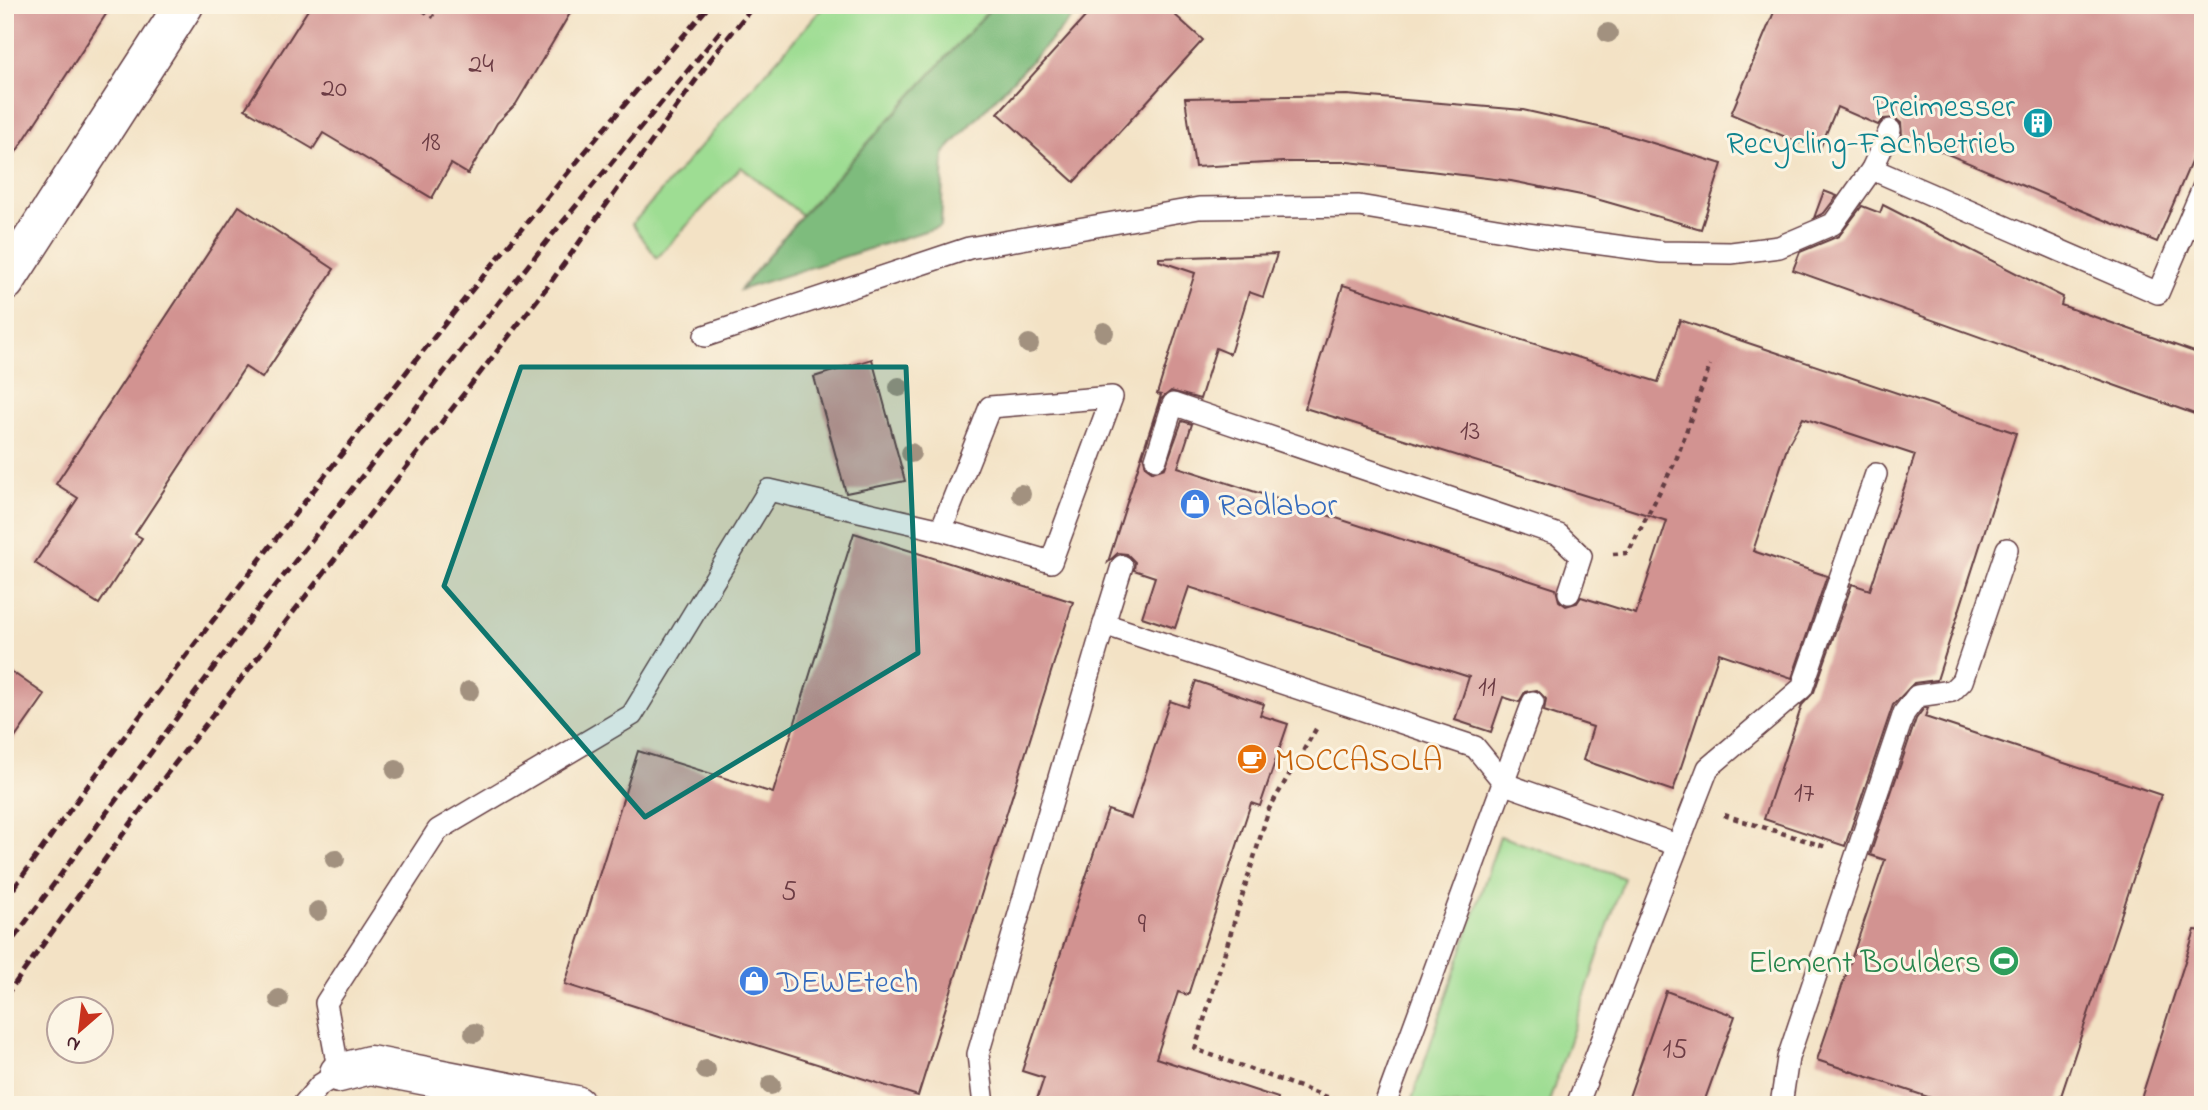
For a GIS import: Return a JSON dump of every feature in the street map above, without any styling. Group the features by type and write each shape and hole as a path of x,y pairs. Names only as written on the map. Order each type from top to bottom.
{"street":[{"path":"5,282 184,5"},
{"path":"339,1073 370,1065 576,1105"}],"lane":[{"path":"705,336 969,248 1199,208 1359,206 1527,234 1662,252 1731,253 1779,247 1833,224 1871,169 1890,130"},
{"path":"1871,169 2158,293 2203,188"},
{"path":"303,1105 320,1085 339,1073 326,1003 439,830 632,715 769,490 941,530 1051,562 1112,397 990,407 941,530"},
{"path":"1156,460 1173,404 1559,535 1581,556 1569,593"},
{"path":"1577,1105 1708,768 1802,688 1876,474"},
{"path":"1781,1105 1787,1058 1904,713 1917,696 1952,691 1962,681 2007,550"},
{"path":"984,1105 978,1054 1122,566"},
{"path":"1104,624 1475,747 1505,784 1677,845"},
{"path":"1385,1105 1534,702"}],"path":[{"path":"415,5 434,17"},
{"path":"1581,556 1628,553 1676,460 1710,365"},
{"path":"1317,726 1269,809 1195,1049 1349,1105"},
{"path":"1693,804 1857,857"}],"highlighted area":[{"path":"521,367 906,367 918,653 645,817 444,586"}],"green space":[{"path":"825,5 994,5 802,215 741,167 657,258 632,224"},
{"path":"994,5 1084,5 944,153 941,226 740,290 802,215"},
{"path":"1500,836 1624,878 1548,1105 1410,1105"}],"building":[{"path":"5,5 112,5 5,169"},
{"path":"311,5 575,5 516,104 497,123 468,174 451,164 432,198 323,133 313,149 245,109"},
{"path":"1096,5 1164,5 1203,40 1074,182 998,113"},
{"name":"Preimesser Recycling-Fachbetrieb","path":"1777,5 2203,5 2203,134 2157,242 1902,135 1901,123 1895,118 1883,119 1878,125 1837,107 1819,151 1731,114"},
{"path":"1347,95 1523,110 1603,128 1722,164 1701,229 1586,196 1511,181 1430,171 1348,162 1283,162 1195,167 1185,98"},
{"path":"1824,191 1837,196 1824,213 1814,218"},
{"path":"1883,205 2063,297 2061,305 2203,355 2203,417 1793,270 1800,252 1839,236 1862,206 1880,213"},
{"path":"239,206 334,269 262,378 245,367 135,534 142,538 99,604 35,563 78,498 56,484"},
{"path":"1277,254 1263,297 1249,292 1230,354 1216,348 1200,399 1171,391 1161,399 1143,455 1146,467 1153,472 1165,468 1182,421 1192,424 1178,467 1556,589 1559,601 1566,606 1577,603 1581,597 1636,614 1667,521 1305,408 1343,285 1658,382 1680,320 2016,433 1937,680 1914,683 1893,705 1845,846 1764,819 1802,705 1814,692 1852,584 1870,590 1915,455 1803,418 1788,445 1753,551 1827,576 1792,678 1719,653 1673,791 1583,760 1593,727 1544,711 1546,699 1537,690 1525,692 1519,702 1503,697 1491,732 1455,720 1469,677 1189,587 1175,628 1142,617 1155,577 1134,570 1135,562 1127,554 1118,553 1108,562 1161,395 1157,394 1195,273 1159,261 1159,258"},
{"path":"872,359 905,481 846,493 814,377"},
{"path":"854,533 1073,602 918,1096 565,984 638,751 773,793"},
{"path":"5,667 45,695 5,752"},
{"path":"1196,681 1264,704 1260,715 1288,724 1260,806 1251,803 1188,995 1178,992 1156,1058 1278,1098 1277,1105 1035,1105 1044,1078 1022,1071 1108,810 1131,818 1170,701 1187,707"},
{"path":"1924,708 1928,708 1925,717 2161,795 2058,1105 1952,1105 1817,1060 1885,860 1870,855 1916,719"},
{"path":"2195,930 2203,931 2203,1105 2139,1105"},
{"path":"1666,991 1735,1016 1703,1105 1651,1105 1629,1097"}],"railway":[{"path":"5,901 128,732 366,423 535,212 710,5"},
{"path":"5,997 166,775 548,286 711,59 754,5"},
{"path":"5,950 255,612 552,235 723,28"}],"place":[{"name":"Preimesser Recycling-Fachbetrieb","path":"2038,123"},
{"name":"Radlabor","path":"1195,504"},
{"name":"MOCCASOLA","path":"1252,759"},
{"name":"Element Boulders","path":"2004,961"},
{"name":"DEWEtech","path":"754,981"}]}
